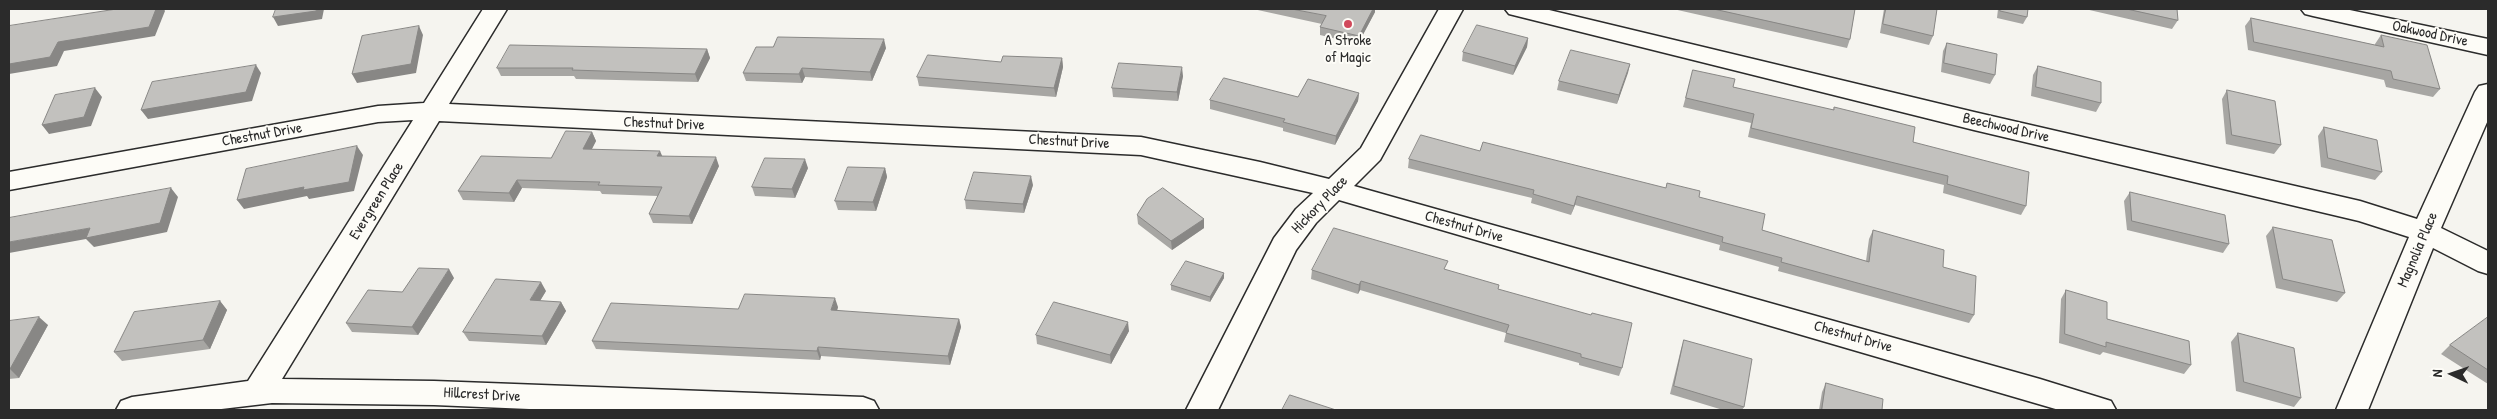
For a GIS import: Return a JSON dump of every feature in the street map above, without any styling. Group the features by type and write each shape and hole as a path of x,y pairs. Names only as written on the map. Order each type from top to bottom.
{"street":[{"name":"Evergreen Place","path":"258,392 495,9"},
{"name":"Hickory Place","path":"1202,410 1284,245 1306,216 1371,154 1451,9"},
{"name":"Beechwood Drive","path":"1517,9 1974,121 2360,211 2425,232 2488,264"},
{"name":"Oakwood Drive","path":"2313,9 2488,47"},
{"name":"Magnolia Place","path":"2352,410 2425,232 2488,92"},
{"name":"Chestnut Drive","path":"9,181 378,114 433,110 630,123 789,128 1141,146 1211,158 1333,190 1855,338 2100,410"},
{"name":"Hillcrest Drive","path":"132,410 258,392 434,392 863,410"}],"building":[{"path":"117,9 156,9 149,27 58,42 50,57 9,64 9,26"},
{"path":"276,9 317,9 316,11 273,17"},
{"name":"A Stroke of Magic","path":"1292,9 1373,9 1359,36 1320,27 1326,16"},
{"path":"1714,9 1855,9 1850,39"},
{"path":"1886,9 1937,9 1933,36 1883,24"},
{"path":"2001,9 2028,9 2027,17 2000,11"},
{"path":"2127,9 2177,9 2178,20"},
{"path":"2251,18 2384,47 2381,35 2427,45 2440,89 2393,79 2391,71 2254,42"},
{"path":"1477,25 1528,38 1515,66 1463,52"},
{"path":"419,26 411,64 352,74 362,36"},
{"path":"778,37 884,39 870,72 802,68 799,74 743,73 756,47 773,47"},
{"path":"1947,43 1997,54 1995,75 1944,63"},
{"path":"510,45 707,49 695,74 572,70 573,68 497,68"},
{"path":"1571,50 1630,64 1619,95 1559,81"},
{"path":"928,55 1001,62 1003,56 1062,58 1054,88 917,77"},
{"path":"1119,63 1182,67 1177,92 1112,88"},
{"path":"256,65 246,92 141,110 152,82"},
{"path":"2038,66 2101,82 2101,103 2036,87"},
{"path":"1693,70 1735,79 1733,87 1834,110 1834,107 1915,127 1913,142 2029,172 2026,206 1947,184 1948,176 1751,128 1754,114 1686,98"},
{"path":"1224,78 1298,97 1308,79 1359,93 1336,136 1283,122 1285,119 1210,100"},
{"path":"95,88 84,117 42,125 55,95"},
{"path":"2227,90 2275,101 2281,145 2232,135"},
{"path":"2324,127 2377,140 2382,172 2328,158"},
{"path":"566,131 592,132 583,149 660,151 657,156 716,157 689,216 649,214 662,187 598,185 600,182 517,180 509,193 458,191 481,156 551,158"},
{"path":"1421,135 1480,151 1483,142 1666,188 1667,183 1700,191 1699,197 1765,214 1762,230 1869,262 1873,230 1944,250 1943,267 1976,276 1974,315 1781,262 1782,258 1722,242 1723,237 1577,196 1574,206 1533,194 1534,190 1409,159"},
{"path":"357,146 349,182 303,190 304,187 237,200 246,169"},
{"path":"765,158 805,159 792,189 752,187"},
{"path":"848,167 885,168 873,202 835,201"},
{"path":"974,172 1031,176 1023,204 965,200"},
{"path":"171,188 160,223 86,238 90,228 9,242 9,218"},
{"path":"1163,188 1204,219 1171,241 1137,215 1147,199"},
{"path":"2130,192 2225,215 2229,244 2132,221"},
{"path":"2273,227 2332,240 2345,293 2283,279"},
{"path":"1334,228 1448,261 1444,269 1499,285 1498,289 1591,315 1592,313 1632,323 1622,368 1581,357 1581,354 1506,333 1509,325 1361,281 1359,285 1312,270"},
{"path":"1186,261 1224,273 1210,297 1171,285"},
{"path":"419,268 449,269 412,327 346,323 368,290 402,292"},
{"path":"496,279 541,282 530,300 561,302 542,336 463,332"},
{"path":"2066,290 2107,302 2107,319 2189,341 2191,365 2106,342 2106,347 2065,334"},
{"path":"745,294 835,298 831,310 959,319 948,356 818,347 817,351 592,341 611,303 738,309"},
{"path":"220,301 203,340 114,352 134,312"},
{"path":"1054,302 1128,322 1110,355 1036,335"},
{"path":"39,317 10,369 9,369 9,321"},
{"path":"2488,317 2488,370 2450,345"},
{"path":"2238,333 2294,348 2301,398 2244,382"},
{"path":"1684,340 1752,359 1744,407 1674,386"},
{"path":"1826,383 1883,399 1882,410 1822,410"},
{"path":"1290,395 1336,410 1282,410"}],"place":[{"name":"A Stroke of Magic","path":"1348,24"}]}
